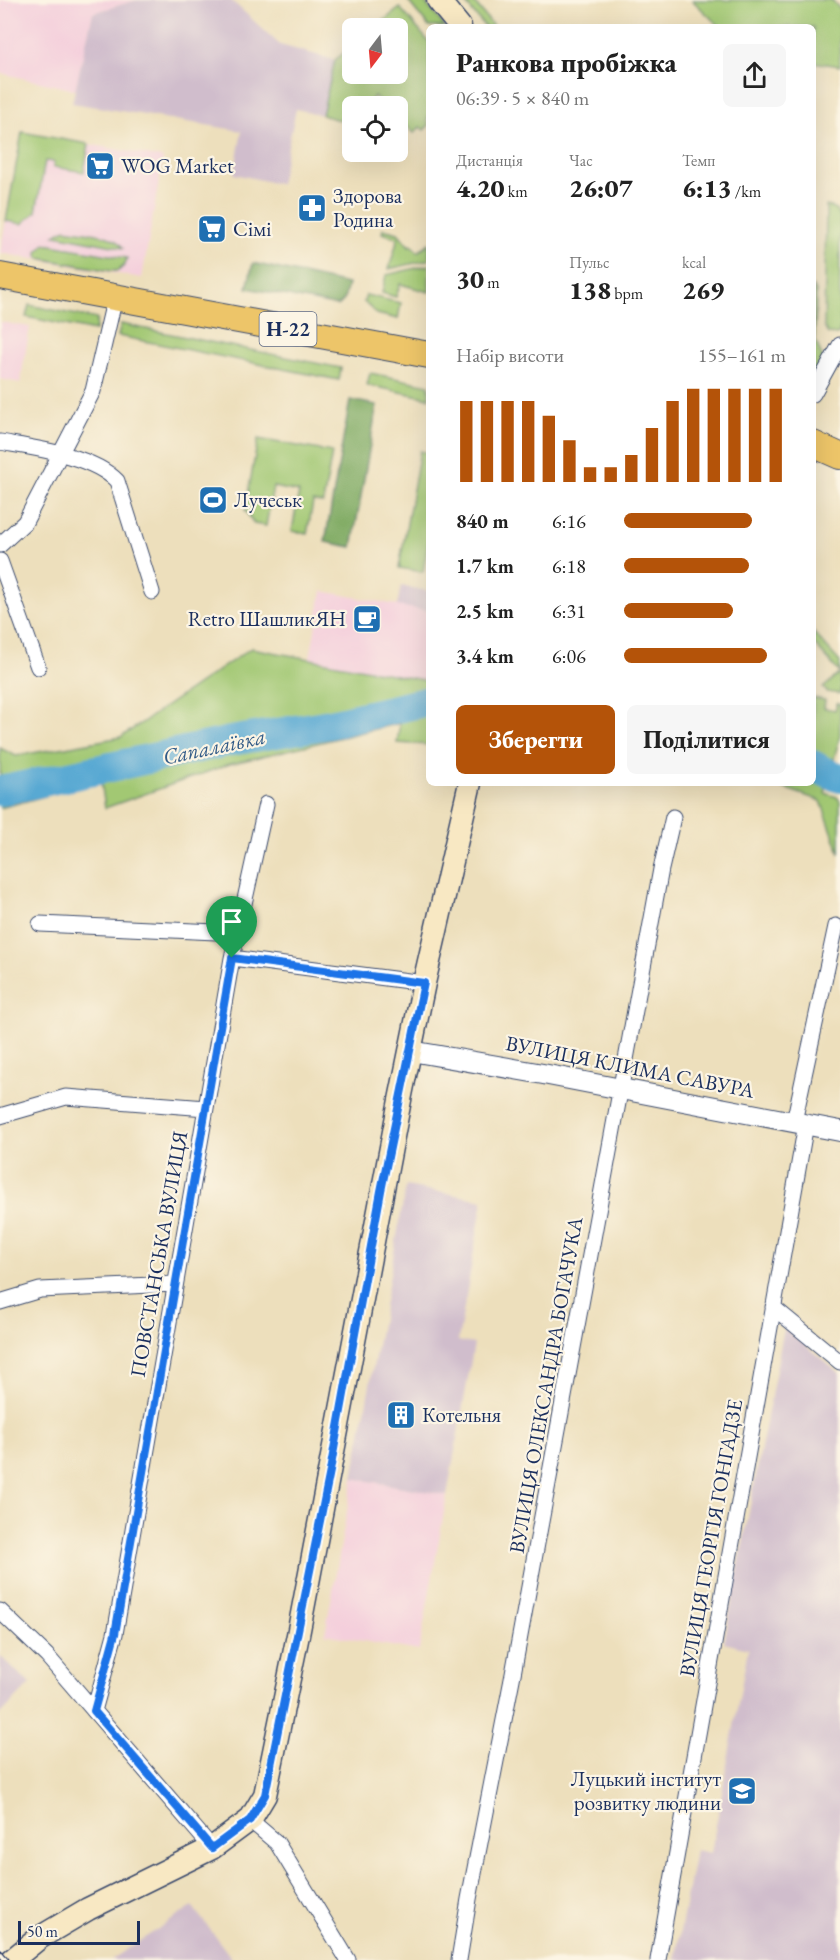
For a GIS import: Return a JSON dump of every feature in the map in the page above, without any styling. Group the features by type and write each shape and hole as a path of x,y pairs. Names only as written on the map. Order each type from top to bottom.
{"main road":[{"path":"438,0 458,24"},
{"name":"Н-22","path":"0,276 426,354"},
{"path":"816,445 840,456"},
{"path":"12,1960 39,1938 88,1909 212,1848 250,1820 265,1795 330,1471 381,1191 424,983 467,794"}],"street":[{"path":"0,544 25,522 93,391 115,297"},
{"path":"816,389 840,345"},
{"path":"0,442 62,453 110,473 117,481 152,592"},
{"path":"0,561 38,667"},
{"name":"ПОВСТАНСЬКА ВУЛИЦЯ","path":"94,1711 115,1634 232,958 266,804"},
{"name":"ВУЛИЦЯ ОЛЕКСАНДРА БОГАЧУКА","path":"459,1960 661,869 673,817"},
{"path":"40,924 238,933"},
{"name":"ВУЛИЦЯ ГЕОРГІЯ ГОНГАДЗЕ","path":"658,1960 773,1307 800,1123 836,926"},
{"path":"232,958 424,983"},
{"name":"ВУЛИЦЯ КЛИМА САВУРА","path":"411,1051 840,1131"},
{"path":"0,1116 66,1097 206,1108"},
{"path":"0,1302 40,1290 175,1284"},
{"path":"773,1307 840,1362"},
{"path":"0,1611 46,1656 212,1848"},
{"path":"250,1820 277,1843 348,1960"}],"shaded area":[{"path":"0,0 137,0 93,13 75,90 0,73"},
{"path":"137,0 231,0 280,45 335,60 322,115 296,109 280,184 234,174 242,131 72,103 93,13"},
{"path":"22,132 163,158 142,278 0,253"},
{"path":"0,322 30,327 20,383 0,379"},
{"path":"401,586 426,590 426,611 397,606"},
{"path":"322,591 426,610 426,680 310,658"},
{"path":"406,1186 483,1200 458,1341 474,1344 447,1495 353,1478"},
{"path":"784,1328 840,1374 840,1960 675,1960 695,1850 711,1853 748,1649 724,1643"},
{"path":"353,1478 447,1495 419,1651 325,1634"},
{"path":"0,1656 30,1684 0,1715"},
{"path":"193,1907 233,1960 111,1960 184,1912"}],"green space":[{"path":"423,0 443,24 427,24 408,1"},
{"path":"463,0 472,0 492,24 483,24"},
{"path":"692,0 832,0 840,9 840,66 816,62 816,24 717,24"},
{"path":"400,8 426,38 426,128 424,130 420,127 414,133 408,127 408,96 342,96 342,121 322,115 335,60 342,54 342,84 408,84 408,18 387,18"},
{"path":"22,132 89,144 84,172 53,167 54,162 45,161 36,212 22,224 6,221"},
{"path":"826,206 834,209 840,216 840,331 837,335 828,334 824,327"},
{"path":"65,229 106,236 123,248 55,235"},
{"path":"383,229 398,233 409,246 411,245 418,252 426,245 426,261 389,269 398,238 382,233"},
{"path":"45,244 127,258 125,265 118,271 111,271 38,258 37,252"},
{"path":"253,263 348,284 344,300 338,306 247,288"},
{"path":"426,266 426,291 400,284 396,297 382,293 386,275"},
{"path":"366,295 401,303 398,319 377,314 364,302"},
{"path":"29,305 97,319 95,331 26,317"},
{"path":"121,324 341,368 339,380 118,336"},
{"path":"816,342 823,358 816,373"},
{"path":"370,373 426,384 426,397 367,385"},
{"path":"350,400 377,405 352,547 325,542"},
{"path":"258,439 332,452 323,503 313,502 307,534 292,531 299,492 273,487 266,526 254,524 245,510"},
{"path":"420,451 426,452 426,554 423,572 399,568"},
{"path":"816,635 840,662 840,673 816,646"},
{"path":"251,648 426,680 426,745 397,743 400,723 230,764 105,808 101,781 0,808 0,748 16,756 121,737"},
{"path":"840,673 840,694 827,692 823,688"},
{"path":"816,698 825,700 824,708 835,710 837,703 840,704 840,736 825,793 837,797 840,801 840,854 821,801 778,786 816,786"}],"waterway":[{"name":"Сапалаївка","path":"0,791 231,741 330,724 426,702"},
{"name":"Сапалаївка","path":"816,767 840,778"}],"railway":[{"path":"0,1953 6,1960"}],"place":[{"name":"WOG Market","path":"100,166"},
{"name":"Здорова Родина","path":"312,208"},
{"name":"Сімі","path":"212,229"},
{"name":"Лучеськ","path":"213,500"},
{"name":"Retro ШашликЯН","path":"367,619"},
{"name":"Котельня","path":"401,1415"},
{"name":"Луцький інститут розвитку людини","path":"742,1791"}],"route":[{"path":"232,958 424,983 381,1191 330,1471 265,1795 250,1820 212,1848 94,1711 115,1634 232,958"}]}
